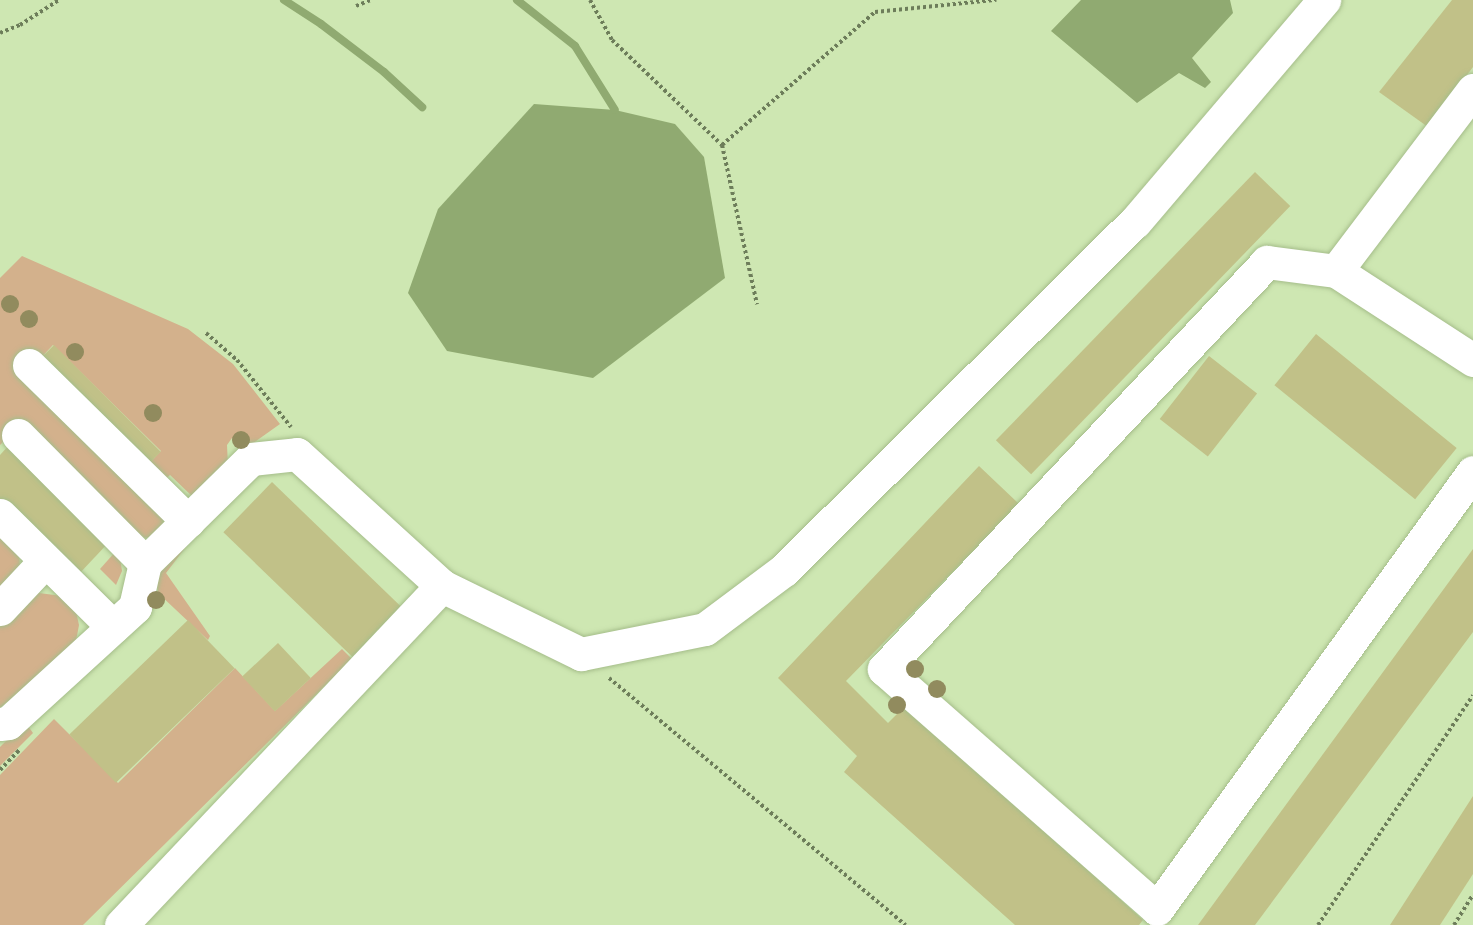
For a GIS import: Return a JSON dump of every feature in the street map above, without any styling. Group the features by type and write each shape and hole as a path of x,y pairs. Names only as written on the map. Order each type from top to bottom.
{"lane":[{"path":"0,724 8,723 135,607 145,563 251,459 297,454 442,586 581,654 705,629 784,570 1135,222 1324,0"},
{"path":"1336,271 1473,90"},
{"path":"1473,360 1336,271 1267,262 884,669 1157,909 1473,472"},
{"path":"29,365 188,521"},
{"path":"18,435 145,563"},
{"path":"0,515 113,627"},
{"path":"0,609 45,561"},
{"path":"121,925 442,586"}],"path":[{"path":"0,33 20,25 59,0"},
{"path":"356,6 371,0"},
{"path":"590,0 612,40 722,145 757,304"},
{"path":"722,145 875,12 940,2 996,0"},
{"path":"206,333 237,360 292,429 297,454"},
{"path":"581,654 905,925"},
{"path":"1318,925 1473,695"},
{"path":"1454,925 1473,894"}],"shaded area":[{"path":"1081,0 1230,0 1233,13 1192,58 1211,82 1205,88 1179,73 1137,103 1051,31"},
{"path":"534,104 615,110 675,124 704,157 725,278 593,378 447,351 408,293 438,209"},
{"path":"22,256 188,329 233,364 280,424 245,449 232,438 227,445 228,466 194,498 170,475 160,484 144,469 161,451 53,345 37,362 169,522 154,537 140,538 18,427 0,445 0,278"},
{"path":"0,525 19,550 20,567 0,594"},
{"path":"195,535 166,573 210,636 208,640 158,593 155,569"},
{"path":"116,551 120,558 122,571 116,585 100,569"},
{"path":"39,593 62,596 75,607 79,625 75,646 0,708 0,627 32,595"},
{"path":"342,649 352,659 83,925 0,925 0,775 54,719 118,783 235,668 275,711"},
{"path":"25,722 33,733 0,766 0,747"}],"building":[{"path":"1452,0 1473,0 1473,67 1428,127 1379,92"},
{"path":"1255,172 1290,206 1031,474 996,440"},
{"path":"1316,334 1457,448 1415,499 1274,385"},
{"path":"54,345 161,452 144,469 37,362"},
{"path":"1209,356 1257,394 1208,457 1160,419"},
{"path":"10,444 111,540 78,575 0,501 0,455"},
{"path":"979,466 1019,504 846,681 888,723 906,705 1143,920 1139,925 1015,925 844,772 857,756 778,678"},
{"path":"272,482 405,611 356,661 223,532"},
{"path":"1473,549 1473,632 1255,925 1198,925"},
{"path":"188,620 235,668 116,783 69,735"},
{"path":"278,643 311,678 275,712 242,676"},
{"path":"1473,796 1473,874 1440,925 1390,925"}],"waterway":[{"path":"284,0 321,24 384,72 422,107"},
{"path":"517,0 575,46 615,110"}]}
